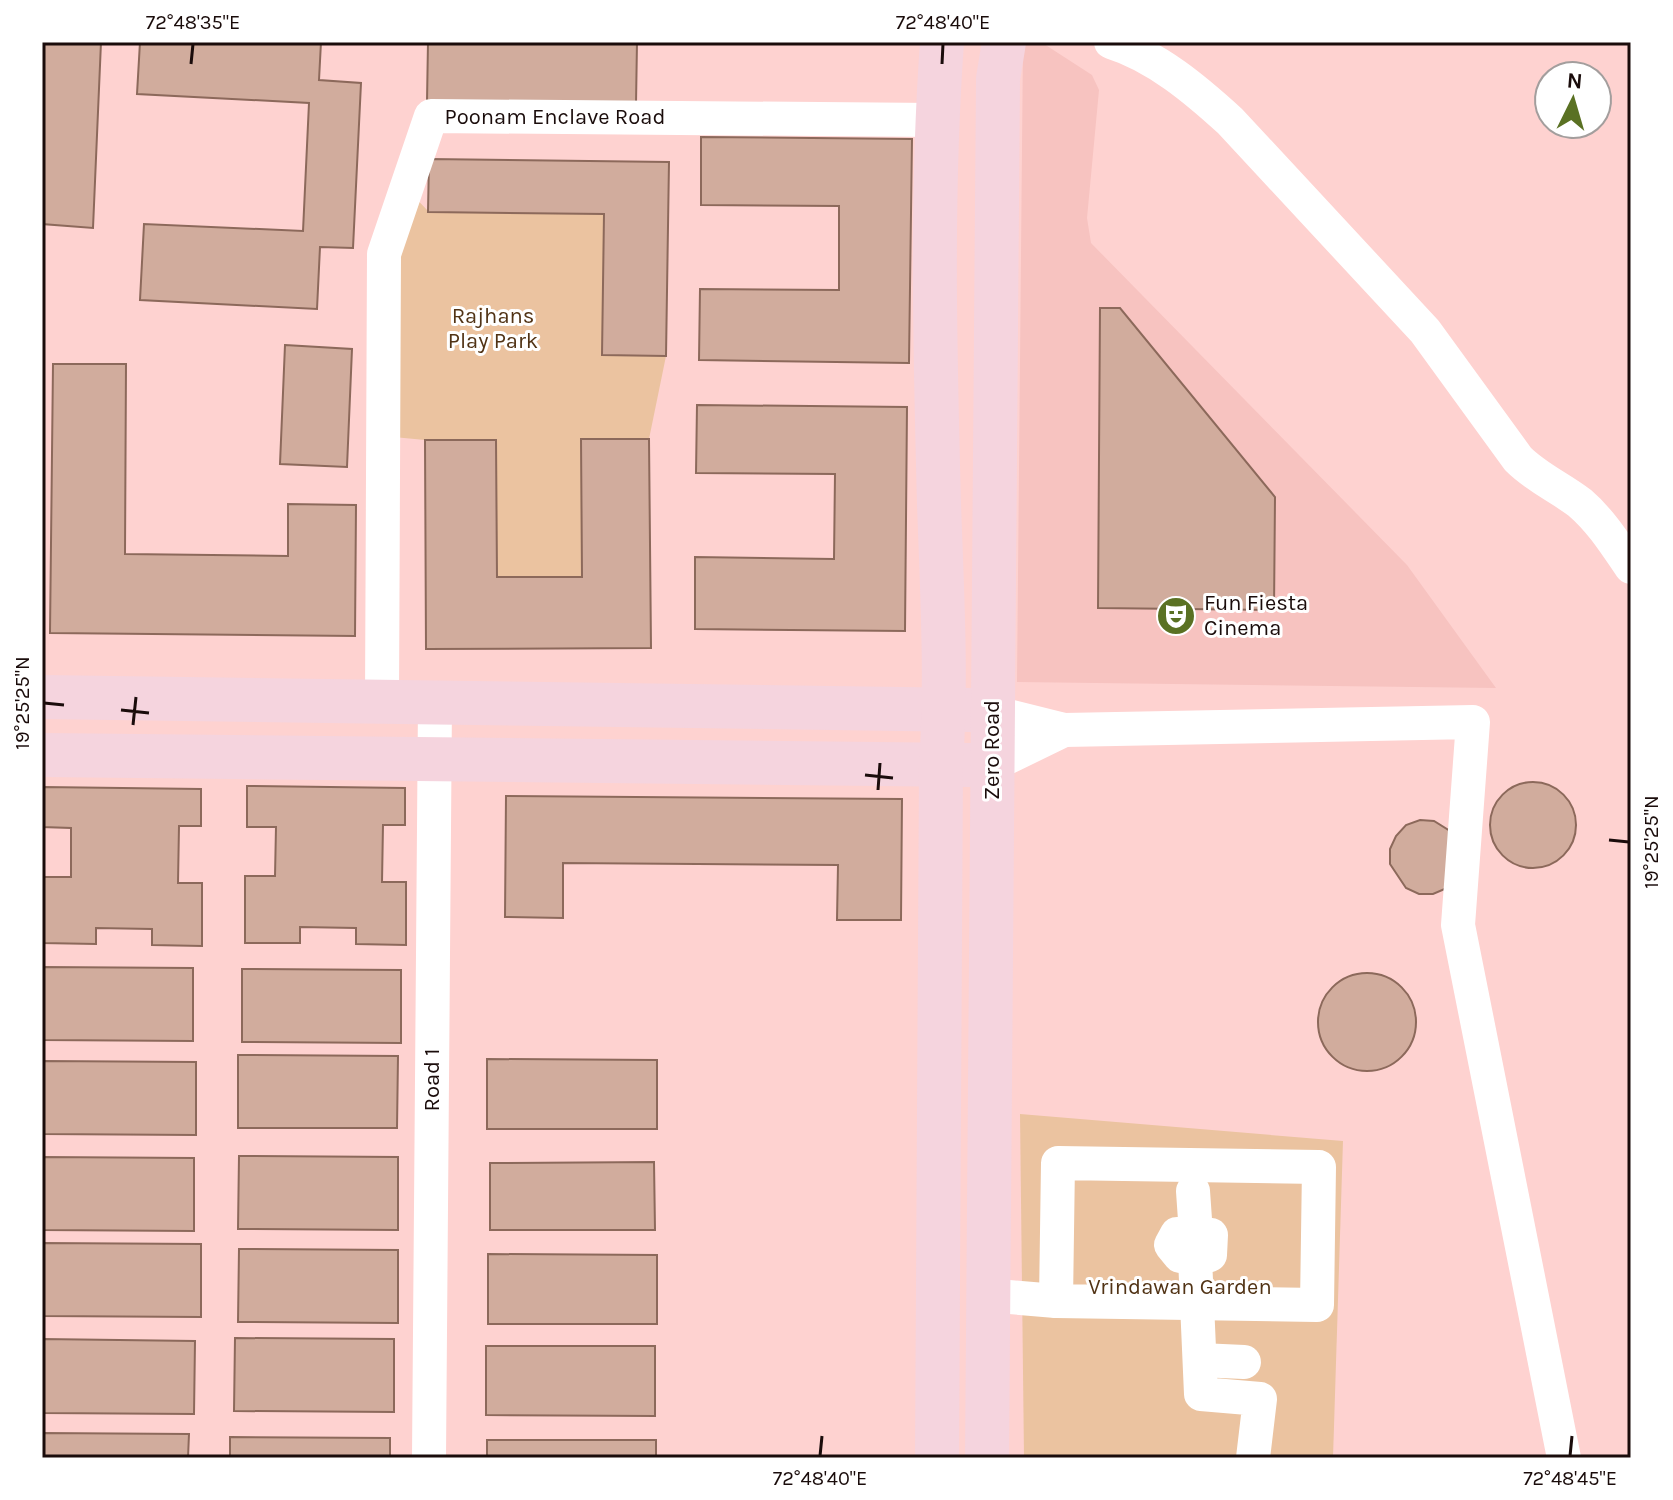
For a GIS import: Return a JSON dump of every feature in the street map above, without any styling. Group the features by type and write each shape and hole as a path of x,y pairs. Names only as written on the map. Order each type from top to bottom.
{"street":[{"path":"937,1458 941,765 945,708 937,431 936,120 942,42"},
{"name":"Zero Road","path":"987,1458 993,434 998,79 1004,42"},
{"path":"1131,44 1202,95 1230,121 1425,331 1518,459 1535,476 1578,502 1594,517 1631,567"},
{"name":"Poonam Enclave Road","path":"382,701 384,254 431,116 936,120"},
{"path":"937,431 993,434"},
{"path":"42,697 945,708 992,712 1064,730 1473,722 1458,925 1564,1458"},
{"name":"Road 1","path":"429,1458 435,702"},
{"path":"42,755 992,765 1064,730"},
{"path":"986,1295 1056,1301 1317,1305 1319,1167 1058,1163 1056,1301"},
{"path":"1193,1191 1195,1303 1201,1394 1260,1399 1253,1458"},
{"path":"938,1255 987,1252"},
{"path":"1200,1360 1244,1362"}],"shaded area":[{"path":"1023,42 1041,42 1092,75 1099,90 1087,218 1091,243 1407,565 1496,688 1017,682"}],"green space":[{"name":"Rajhans Play Park","path":"405,187 429,212 604,214 602,355 666,356 649,439 581,439 582,577 497,577 496,440 425,440 383,436"},
{"name":"Vrindawan Garden","path":"1020,1114 1343,1141 1333,1458 1024,1458"}],"building":[{"path":"42,42 101,42 93,228 42,224"},
{"path":"140,42 321,42 319,80 361,83 353,248 320,247 317,309 140,300 144,224 303,231 309,103 137,94"},
{"path":"428,42 637,42 636,104 427,102"},
{"path":"701,137 912,139 909,363 699,360 700,289 839,290 839,206 701,205"},
{"path":"429,159 669,162 666,356 602,355 604,214 428,212"},
{"path":"1100,308 1120,308 1275,497 1274,610 1098,608"},
{"path":"285,345 352,349 347,467 280,464"},
{"path":"53,364 126,364 125,554 288,556 288,504 356,505 355,636 50,633"},
{"path":"697,405 907,407 905,631 695,629 695,557 834,559 835,474 696,473"},
{"path":"581,439 649,439 651,648 426,649 425,440 496,440 497,577 582,577"},
{"path":"1525,782 1541,782 1564,794 1573,808 1576,825 1573,842 1564,856 1541,868 1525,868 1509,861 1497,849 1490,833 1490,817 1497,801 1509,789"},
{"path":"247,786 405,788 405,825 383,825 382,882 406,882 406,945 356,944 356,928 300,927 300,943 245,943 245,876 275,876 276,827 247,827"},
{"path":"43,787 201,789 201,826 179,826 178,883 202,883 202,946 152,945 152,929 96,928 96,944 42,943 42,877 71,877 71,828 42,827"},
{"path":"506,796 902,799 901,920 837,920 838,865 563,863 563,918 505,917"},
{"path":"1420,820 1434,821 1458,836 1447,888 1433,894 1419,894 1406,888 1390,864 1390,849 1396,836 1406,825"},
{"path":"42,967 193,968 193,1041 42,1040"},
{"path":"242,969 401,970 401,1043 242,1042"},
{"path":"1367,973 1386,977 1402,987 1412,1003 1416,1022 1412,1041 1402,1057 1386,1067 1367,1071 1348,1067 1332,1057 1322,1041 1318,1022 1322,1003 1332,987 1348,977"},
{"path":"238,1055 398,1056 397,1128 238,1128"},
{"path":"487,1059 657,1060 657,1129 487,1129"},
{"path":"42,1061 196,1062 196,1135 42,1134"},
{"path":"239,1156 398,1157 398,1230 238,1229"},
{"path":"42,1157 194,1158 194,1231 42,1230"},
{"path":"654,1162 655,1230 490,1230 490,1163"},
{"path":"42,1243 201,1244 201,1317 42,1316"},
{"path":"239,1249 398,1250 398,1323 238,1322"},
{"path":"488,1254 657,1255 657,1324 488,1324"},
{"path":"235,1338 394,1339 394,1412 234,1411"},
{"path":"42,1339 195,1341 194,1414 42,1413"},
{"path":"486,1346 655,1346 655,1416 486,1415"},
{"path":"42,1433 189,1434 188,1458 42,1458"},
{"path":"230,1437 390,1438 390,1458 230,1458"},
{"path":"487,1440 656,1440 656,1458 487,1458"}],"place":[{"name":"Fun Fiesta Cinema","path":"1176,616"}]}
